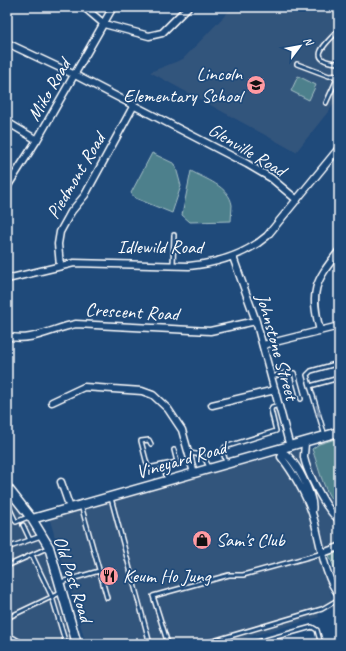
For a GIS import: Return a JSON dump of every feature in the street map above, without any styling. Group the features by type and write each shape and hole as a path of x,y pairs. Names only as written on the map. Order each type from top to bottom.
{"street":[{"path":"84,7 104,24 150,36 156,36 162,33 188,7"},
{"name":"Miko Road","path":"7,187 37,140 113,7"},
{"name":"Glenville Road","path":"7,43 75,75 247,164 271,178 297,200"},
{"name":"Piedmont Road","path":"60,266 58,244 60,232 71,212 85,195 134,105"},
{"path":"7,122 37,140"},
{"name":"Idlewild Road","path":"7,279 74,263 100,262 203,265 233,257 258,244 268,236 339,148"},
{"path":"320,331 314,309 315,290 318,280 339,251"},
{"name":"Johnstone Street","path":"233,257 256,320 290,447"},
{"name":"Crescent Road","path":"7,336 20,339 30,338 64,326 76,324 210,331 256,320"},
{"path":"263,345 339,326"},
{"path":"52,402 84,387 142,391 153,395 160,400 177,419 182,430 194,473"},
{"path":"212,405 275,390"},
{"name":"Vineyard Road","path":"31,518 226,464 282,451 305,442 339,432"},
{"path":"305,442 304,457 308,470 329,510 334,517 339,519"},
{"path":"282,451 282,457 295,477 312,511 326,568 339,594"},
{"path":"62,482 70,508"},
{"name":"Old Post Road","path":"8,492 31,518 49,547 77,644"},
{"path":"323,553 339,547"}],"lane":[{"path":"339,30 320,48 321,58 325,61 339,62"},
{"path":"297,64 329,76 337,75 336,81 326,103"},
{"path":"173,264 174,235"},
{"path":"325,436 307,375 309,372 339,363"},
{"path":"272,377 288,372 294,373 301,399"},
{"path":"310,386 339,378"},
{"path":"226,464 223,451 225,447 276,431 271,410 272,407 279,405"},
{"path":"151,444 149,440 141,441 148,468 177,462 174,450"},
{"path":"189,453 203,455 210,469"},
{"path":"163,465 168,481"},
{"path":"110,497 150,644"},
{"path":"7,503 16,522 31,518"},
{"path":"80,505 107,598"},
{"path":"23,525 30,540"},
{"path":"7,548 43,536"},
{"path":"7,566 49,547"},
{"path":"168,644 153,596 230,575 243,575 323,553"},
{"path":"32,555 52,597 66,644"},
{"path":"60,583 99,571"},
{"path":"7,618 62,592"},
{"path":"203,644 322,608 339,599"},
{"path":"251,644 312,627 317,630 321,644"},
{"path":"7,635 24,644"}],"shaded area":[{"name":"Lincoln Elementary School","path":"233,7 339,7 339,98 296,152 150,72 183,59"},
{"path":"309,447 312,449 328,494 335,505 339,507 339,552 320,558 335,607 318,613 319,617 224,644 86,644 49,517"},
{"path":"7,492 42,538 74,644 7,644"}],"green space":[{"path":"298,76 316,85 309,100 291,91"},
{"path":"152,153 175,164 181,186 172,213 135,198 131,193"},
{"path":"191,171 216,184 230,198 232,205 231,221 190,222 182,215"},
{"path":"339,438 339,507 330,497 322,481 312,449 319,444"},
{"path":"339,552 339,580 329,555"}],"place":[{"name":"Lincoln Elementary School","path":"256,85"},
{"name":"Sam's Club","path":"202,540"},
{"name":"Keum Ho Jung","path":"109,576"}]}
